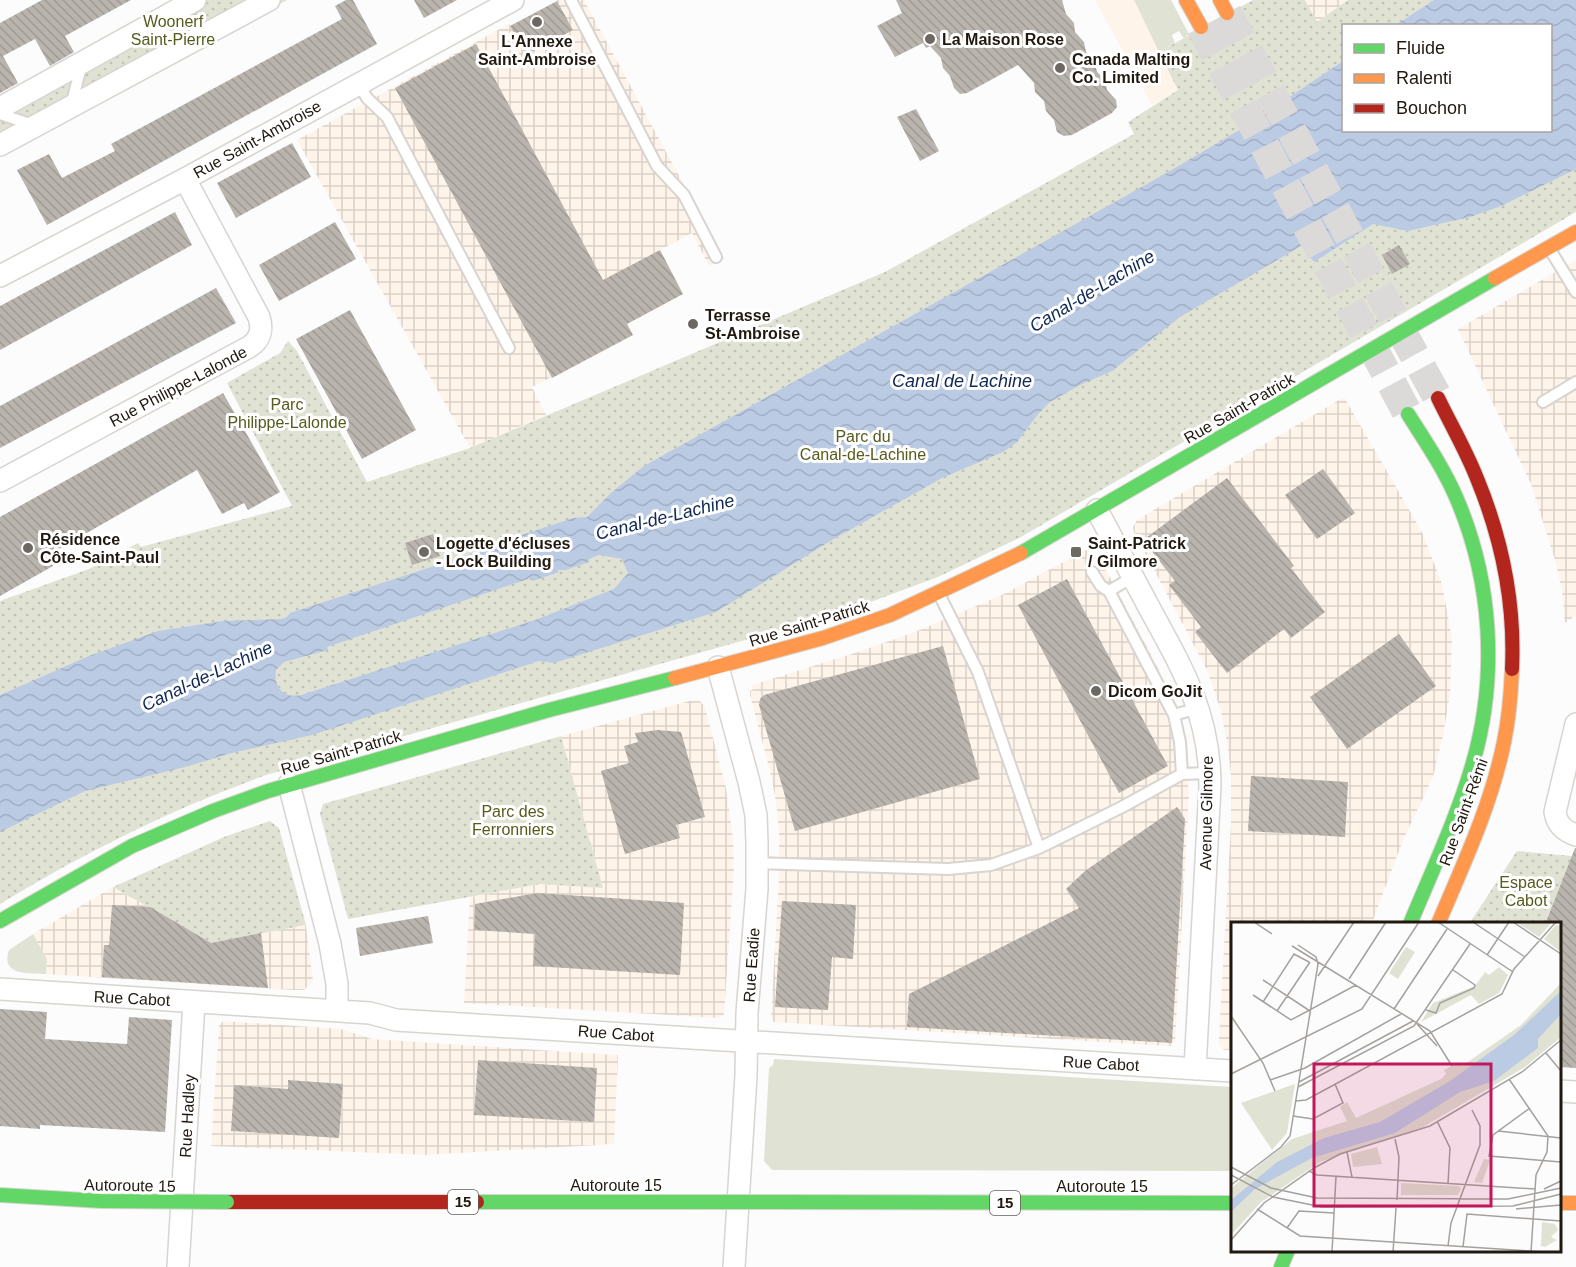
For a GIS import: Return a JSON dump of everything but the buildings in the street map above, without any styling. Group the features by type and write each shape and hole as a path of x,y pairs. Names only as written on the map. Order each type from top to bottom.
{"main road":[{"path":"1186,0 1201,27"},
{"path":"1220,0 1227,13"},
{"name":"Rue Saint-Patrick","path":"0,921 89,869 149,838 225,806 289,784 549,710 718,667 857,628 939,594 1030,549 1467,293 1576,232"},
{"name":"Rue Saint-Rémi","path":"1438,398 1477,477 1496,534 1509,596 1513,654 1506,729 1496,778 1439,922"},
{"name":"Rue Saint-Rémi","path":"1408,414 1449,481 1466,526 1483,596 1488,656 1483,719 1474,760 1459,804 1411,922"},
{"name":"Autoroute 15","path":"0,1195 101,1201 227,1202 1231,1203"},
{"path":"1281,1267 1288,1252"}],"street":[{"path":"0,108 195,0"},
{"path":"0,145 268,0"},
{"name":"Rue Saint-Ambroise","path":"0,276 513,0"},
{"name":"Rue Philippe-Lalonde","path":"0,481 257,341 261,330 259,317 185,178"},
{"name":"Avenue Gilmore","path":"1096,510 1180,665 1198,708 1208,746 1210,773 1195,1069"},
{"name":"Rue Eadie","path":"718,667 753,799 757,828 746,1076 734,1267"},
{"path":"1576,724 1555,812 1557,821 1566,831 1576,835"},
{"path":"289,784 330,944 337,984 337,1011"},
{"name":"Rue Cabot","path":"0,988 370,1013 396,1020 1231,1071"},
{"name":"Rue Hadley","path":"178,1267 194,1002"},
{"path":"1561,1091 1576,1092"}],"lane":[{"path":"571,0 657,166 684,195 716,257"},
{"path":"147,26 187,43"},
{"path":"71,107 83,62"},
{"path":"359,84 367,98 387,117 509,348"},
{"path":"0,114 36,126"},
{"path":"1549,247 1576,292"},
{"path":"1543,402 1576,382"},
{"path":"1092,572 1101,586 1109,591 1174,715 1180,742 1182,774"},
{"path":"1109,591 1133,577"},
{"path":"939,594 978,672 1039,848"},
{"path":"1174,715 1198,708"},
{"path":"757,863 953,869 991,865 1039,848 1182,774 1210,773"}],"shaded area":[{"path":"556,0 584,0 724,259 709,266 692,233 660,250 683,294 627,324 633,335 532,387 546,415 470,448 297,140 509,24 526,55 572,30"},
{"path":"1095,0 1134,0 1178,90 1152,105"},
{"path":"1305,0 1348,0 1317,22"},
{"path":"1576,260 1576,615 1565,623 1562,590 1555,560 1531,484 1458,329"},
{"path":"1344,397 1422,532 1442,584 1452,639 1450,694 1433,777 1403,840 1372,922 1231,922 1231,1050 1224,1050 1219,1045 1231,823 1231,775 1228,748 1221,711 1207,670 1134,532 1133,527 1137,520"},
{"path":"1086,550 1093,551 1099,557 1156,664 1176,709 1184,743 1189,794 1175,1043 1170,1046 774,1022 771,1018 779,876 779,833 770,771 750,695 752,685 915,632 1004,594"},
{"path":"699,700 705,707 726,788 733,839 734,869 724,1014 720,1018 464,1003 470,897 540,884 603,888 561,736"},
{"path":"113,887 211,943 306,925 313,981 304,990 292,990 46,974 47,959 33,934"},
{"path":"223,1021 341,1029 372,1039 618,1055 614,1144 426,1155 211,1146 219,1026"}],"green space":[{"name":"Woonerf Saint-Pierre","path":"172,0 287,0 0,156 0,96"},
{"path":"1134,0 1171,0 1189,34 1184,39 1179,31 1172,35 1175,43 1159,52"},
{"name":"Parc du Canal-de-Lachine","path":"1253,0 1305,0 1317,22 1348,0 1576,0 1576,212 1021,537 938,577 841,613 266,775 197,802 97,849 0,904 0,601 89,569 138,543 141,547 292,506 227,383 280,353 288,341 297,351 367,482 470,448 885,272 1134,134 1128,122 1178,90 1159,52"},
{"name":"Parc des Ferronniers","path":"561,736 603,888 540,884 348,919 320,814 323,804"},
{"path":"270,821 279,828 306,925 211,943 113,887 224,837"},
{"name":"Espace Cabot","path":"1517,851 1572,856 1545,922 1470,922"},
{"path":"33,934 47,959 46,974 24,973 12,969 9,965 7,958 9,950"},
{"path":"774,1059 1231,1087 1231,1171 772,1170 764,1161 769,1068 773,1065"}],"water":[{"name":"Canal de Lachine","path":"1434,0 1576,0 1576,169 1501,206 1470,217 1408,231 1373,224 1314,262 1301,246 1180,317 1112,371 1050,402 1017,442 1003,452 942,478 832,540 716,612 554,663 539,661 312,735 85,791 0,832 0,695 89,656 158,631 223,621 282,619 290,613 517,539 519,536 573,518 587,517 612,492 644,466 1170,171 1246,126 1342,62 1342,132 1552,132 1552,24 1398,24","holes":["599,555 622,559 628,573 614,589 535,620 301,695 285,693 276,682 276,670 284,662 328,650 327,647 531,578 533,581 559,572 557,570 566,570 589,562 589,559"]}],"tunnel":[{"path":"1227,13 1438,398"},
{"path":"1201,27 1408,414"}],"traffic: fast":[{"path":"1021,553 1495,278"},
{"path":"1408,414 1445,475 1468,529 1484,595 1488,662 1481,730 1467,784 1411,922"},
{"path":"0,921 132,846 213,811 268,791 549,710 675,678"},
{"path":"0,1195 101,1201 227,1202"},
{"path":"477,1202 699,1202"},
{"path":"699,1202 777,1202"},
{"path":"777,1202 1231,1203"},
{"path":"1281,1267 1287,1252"}],"traffic: slow":[{"path":"1186,0 1201,27"},
{"path":"1220,0 1227,13"},
{"path":"1495,278 1576,232"},
{"path":"675,678 823,638 890,615 1021,553"},
{"path":"1439,922 1476,835 1492,789 1506,733 1512,669"},
{"path":"1561,1203 1576,1203"}],"traffic: jam":[{"path":"1438,398 1474,470 1494,526 1509,597 1512,669"},
{"path":"227,1202 477,1202"}],"place":[{"name":"L'Annexe Saint-Ambroise","path":"537,22"},
{"name":"La Maison Rose","path":"930,39"},
{"name":"Canada Malting Co. Limited","path":"1060,68"},
{"name":"Terrasse St-Ambroise","path":"693,324"},
{"name":"Résidence Côte-Saint-Paul","path":"28,548"},
{"name":"Logette d'écluses - Lock Building","path":"424,552"},
{"name":"Saint-Patrick / Gilmore","path":"1076,552"},
{"name":"Dicom GoJit","path":"1096,691"}],"water label":[{"name":"Canal-de-Lachine","path":"1092,291"},
{"name":"Canal-de-Lachine","path":"665,517"},
{"name":"Canal-de-Lachine","path":"207,676"}],"park label":[{"name":"Parc Philippe-Lalonde","path":"287,413"}]}
